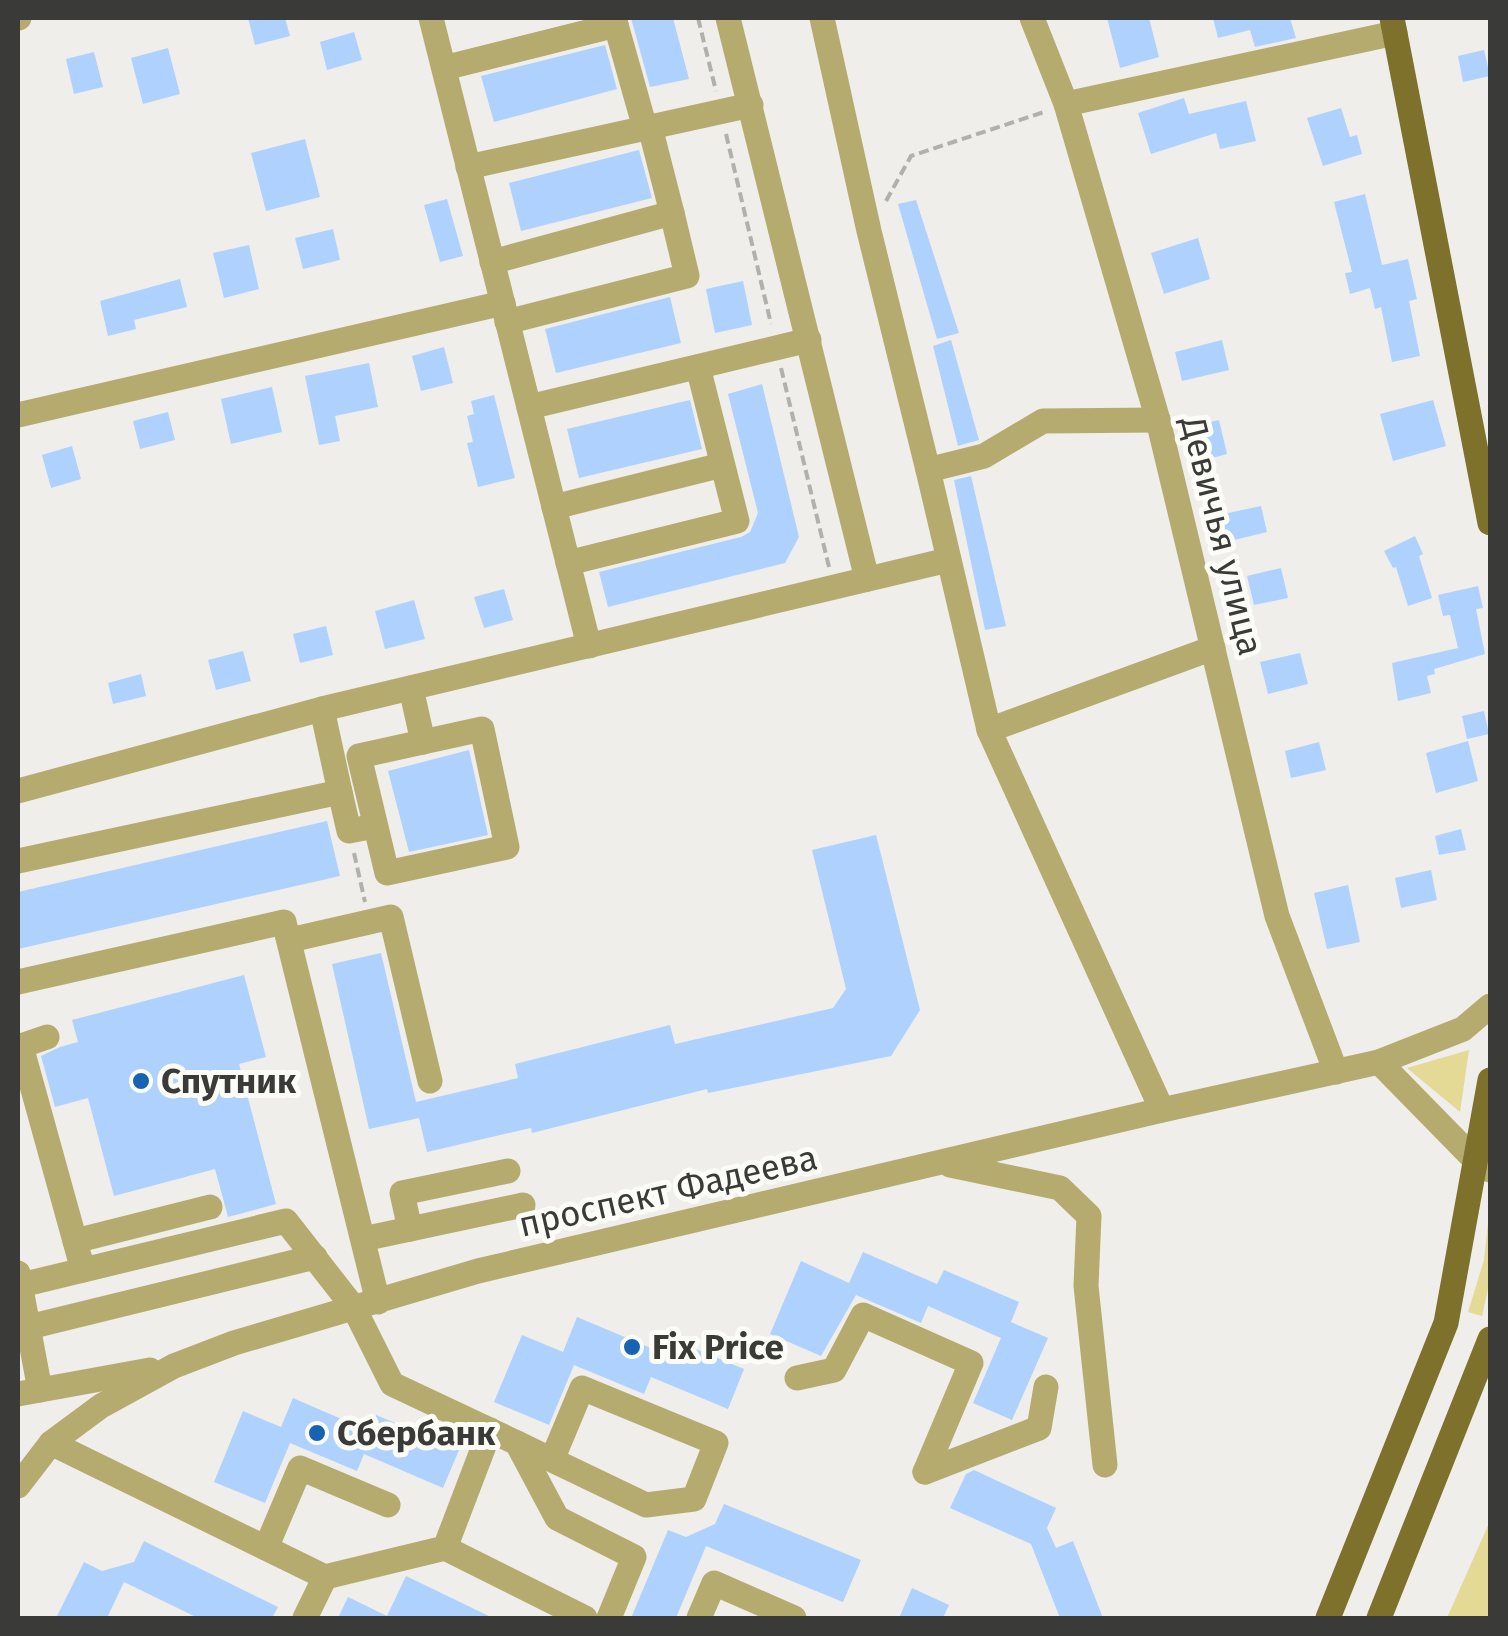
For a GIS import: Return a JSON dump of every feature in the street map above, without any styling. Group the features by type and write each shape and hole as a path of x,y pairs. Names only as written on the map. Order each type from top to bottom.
{"main road":[{"path":"1393,26 1490,523"},
{"path":"1328,1618 1446,1323 1483,1165 1490,1080"},
{"path":"1378,1618 1490,1339"}],"street":[{"path":"431,18 589,646"},
{"path":"728,18 866,579"},
{"path":"822,18 868,232 989,730 1162,1110"},
{"name":"Девичья улица","path":"1032,18 1066,104 1158,420 1277,916 1336,1072"},
{"path":"18,415 687,276 615,21 444,68"},
{"path":"1066,104 1393,26"},
{"path":"468,167 751,105"},
{"path":"492,262 672,212"},
{"path":"529,408 808,340"},
{"path":"568,563 737,522 698,367"},
{"path":"928,470 984,456 1043,421 1158,420"},
{"path":"554,508 722,465"},
{"path":"18,791 322,709 948,560"},
{"path":"989,730 1213,648"},
{"path":"410,688 423,742"},
{"path":"322,709 349,831 375,826"},
{"path":"482,729 508,847 387,873 375,826 359,756 482,729"},
{"path":"18,862 340,792"},
{"path":"290,940 391,918 430,1081"},
{"path":"18,982 284,922 363,1239 366,1305 392,1384 646,1505 694,1499 716,1443 582,1388 552,1460"},
{"name":"проспект Фадеева","path":"18,1486 51,1444 101,1406 174,1366 234,1343 478,1272 1379,1062 1464,1029 1490,1006"},
{"path":"47,1037 19,1047 83,1270"},
{"path":"1379,1062 1483,1165"},
{"path":"940,1164 1060,1188 1089,1216 1086,1286 1106,1465"},
{"path":"410,1229 402,1192 508,1171"},
{"path":"363,1239 523,1205"},
{"path":"75,1241 210,1207"},
{"path":"174,1366 29,1392 29,1327 19,1279 83,1270 286,1222 314,1257 366,1305"},
{"path":"29,1327 314,1257"},
{"path":"797,1378 834,1370 863,1315 971,1363 925,1472 1039,1428 1046,1387"},
{"path":"70,1384 81,1407 80,1421"},
{"path":"445,1548 490,1430"},
{"path":"517,1443 557,1518 634,1557 610,1618"},
{"path":"51,1444 325,1576 445,1548 586,1618"},
{"path":"266,1548 300,1468 388,1505"},
{"path":"306,1618 325,1576"},
{"path":"699,1618 714,1583 794,1618"}],"path":[{"path":"698,18 834,587"},
{"path":"868,232 911,156 1066,104"},
{"path":"349,831 366,903"}],"shaded area":[{"path":"1469,1050 1460,1112 1407,1068"},
{"path":"1490,1204 1490,1280 1482,1316 1468,1312 1484,1260"},
{"path":"1490,1521 1490,1618 1447,1618"}],"building":[{"path":"248,18 285,18 290,36 255,45"},
{"path":"631,18 673,18 689,79 650,87"},
{"path":"1107,18 1149,18 1159,57 1120,68"},
{"path":"1213,18 1290,18 1296,38 1255,47 1250,30 1218,38"},
{"path":"354,32 362,60 327,70 320,42"},
{"path":"605,45 617,89 494,122 481,76"},
{"path":"168,48 180,94 143,104 131,58"},
{"path":"1484,50 1490,76 1463,82 1458,56"},
{"path":"94,52 103,87 74,94 66,59"},
{"path":"1184,98 1189,114 1246,101 1256,141 1220,149 1216,133 1151,154 1138,113"},
{"path":"1341,108 1350,137 1357,135 1362,154 1323,166 1307,118"},
{"path":"305,139 320,197 266,211 251,153"},
{"path":"639,150 652,198 521,231 509,183"},
{"path":"1365,194 1382,265 1408,259 1417,299 1409,301 1420,356 1392,362 1381,307 1375,309 1370,288 1350,294 1345,273 1352,272 1334,202"},
{"path":"447,199 463,256 440,262 424,205"},
{"path":"916,200 959,333 937,339 898,204"},
{"path":"333,229 340,260 303,269 295,238"},
{"path":"1198,238 1210,279 1164,294 1151,253"},
{"path":"249,245 259,289 224,298 213,253"},
{"path":"180,279 187,307 134,320 136,329 108,336 100,301"},
{"path":"743,281 752,325 715,333 706,289"},
{"path":"670,297 681,343 556,373 545,329"},
{"path":"951,340 979,440 958,446 933,346"},
{"path":"1222,340 1229,370 1182,381 1175,352"},
{"path":"444,347 453,383 421,391 412,356"},
{"path":"369,363 378,407 335,416 340,441 319,445 305,376"},
{"path":"762,384 799,537 785,563 608,607 599,572 750,532 758,513 728,394"},
{"path":"272,387 282,432 231,444 221,399"},
{"path":"494,395 515,478 478,487 467,443 473,442 467,416 474,414 471,401"},
{"path":"690,400 702,449 579,478 567,429"},
{"path":"1433,400 1446,446 1393,461 1380,414"},
{"path":"168,412 175,440 140,449 133,421"},
{"path":"1219,420 1227,454 1198,462 1190,427"},
{"path":"72,446 81,479 51,488 42,455"},
{"path":"971,476 1006,626 985,630 954,480"},
{"path":"1261,506 1267,532 1226,542 1219,515"},
{"path":"1415,536 1432,598 1408,606 1396,567 1384,551"},
{"path":"1281,568 1288,598 1254,605 1247,576"},
{"path":"1478,586 1483,608 1476,609 1485,654 1434,669 1435,674 1427,676 1431,693 1398,701 1392,663 1458,648 1450,615 1443,616 1438,595"},
{"path":"504,589 513,620 484,628 474,597"},
{"path":"414,600 425,639 385,649 375,611"},
{"path":"326,626 333,655 300,663 293,634"},
{"path":"243,651 251,681 216,690 208,660"},
{"path":"1300,653 1308,684 1268,694 1260,662"},
{"path":"141,674 146,696 113,704 108,683"},
{"path":"1484,711 1489,734 1467,739 1462,716"},
{"path":"1468,741 1478,781 1436,793 1426,753"},
{"path":"1319,742 1326,770 1291,778 1285,751"},
{"path":"469,750 488,835 409,852 388,771"},
{"path":"327,821 340,876 18,949 18,892"},
{"path":"1461,829 1466,850 1439,855 1435,836"},
{"path":"876,835 920,1010 891,1056 708,1093 707,1089 532,1133 531,1128 427,1152 419,1118 369,1129 332,964 381,953 416,1102 518,1078 515,1064 670,1025 675,1044 833,1008 846,989 812,850"},
{"path":"1431,870 1437,900 1401,908 1395,878"},
{"path":"1348,885 1360,942 1327,949 1314,893"},
{"name":"Спутник","path":"244,975 266,1057 239,1064 276,1204 228,1217 215,1169 114,1196 88,1098 55,1107 41,1056 78,1042 72,1020"},
{"path":"863,1252 937,1284 944,1270 1019,1302 1011,1322 1048,1338 1012,1420 973,1403 1001,1338 928,1306 921,1323 856,1295 821,1356 770,1334 801,1261 849,1283"},
{"path":"577,1317 658,1351 664,1336 744,1369 728,1409 651,1377 644,1394 574,1365 549,1425 494,1402 522,1335 563,1352"},
{"path":"293,1398 369,1431 376,1415 459,1450 443,1488 364,1454 357,1471 290,1443 265,1503 214,1482 243,1411 281,1427"},
{"path":"974,1470 1056,1508 1047,1528 1056,1548 1073,1541 1103,1618 1060,1618 1031,1544 950,1508 966,1474"},
{"path":"724,1504 861,1560 843,1602 706,1546 676,1618 631,1618 668,1530 686,1537 715,1524"},
{"path":"144,1541 278,1607 272,1618 198,1618 124,1582 107,1618 56,1618 84,1562 102,1571 134,1562"},
{"path":"406,1576 493,1618 338,1618 348,1597 387,1616"},
{"path":"912,1588 949,1605 943,1618 899,1618"}],"place":[{"name":"Спутник","path":"141,1081"},
{"name":"Fix Price","path":"632,1347"},
{"name":"Сбербанк","path":"317,1433"}]}
